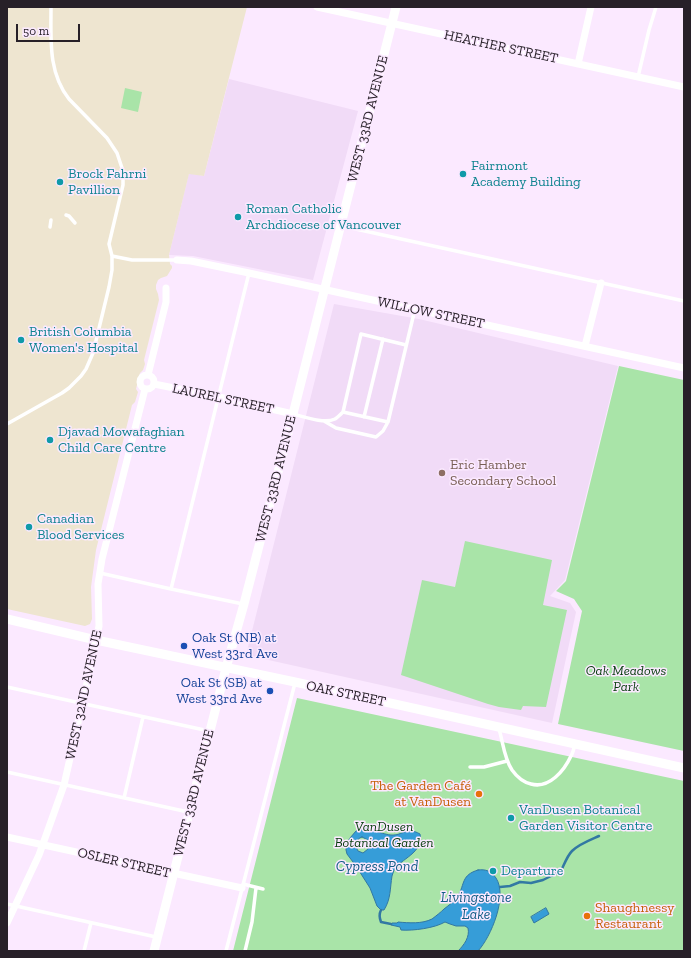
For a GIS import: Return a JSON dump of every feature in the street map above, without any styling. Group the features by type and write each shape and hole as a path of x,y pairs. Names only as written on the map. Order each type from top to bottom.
{"street":[{"name":"HEATHER STREET","path":"317,7 684,87"},
{"name":"WEST 33RD AVENUE","path":"154,951 226,668 293,414 396,7"},
{"path":"578,64 591,7"},
{"name":"WILLOW STREET","path":"177,260 191,261 249,273 684,368"},
{"path":"585,346 601,282"},
{"path":"148,375 166,302 166,288"},
{"path":"148,375 153,380 154,384 151,388 145,389 141,386 140,381 142,377 148,375"},
{"name":"LAUREL STREET","path":"154,384 293,414"},
{"name":"WEST 32ND AVENUE","path":"7,923 43,845 64,785 99,626 98,595 104,552 145,389"},
{"name":"OAK STREET","path":"7,619 96,640 295,682 684,768"},
{"name":"OSLER STREET","path":"7,837 173,874 242,886"}],"lane":[{"path":"7,424 69,388 86,369 93,353 109,287 112,270 112,256 109,244 122,185 123,174 121,162 108,138 73,104 65,94 60,84 52,58 51,7"},
{"path":"638,77 656,7"},
{"path":"66,216 69,216 76,223"},
{"path":"50,227 51,220"},
{"path":"340,226 684,301"},
{"path":"112,256 132,260 177,260"},
{"path":"170,589 249,273"},
{"path":"293,414 324,421 336,428 376,438 383,431 388,422 414,309"},
{"path":"324,421 336,418 343,412 361,334 406,345"},
{"path":"364,417 383,339"},
{"path":"343,412 388,422"},
{"path":"100,573 244,604"},
{"path":"226,951 295,682"},
{"path":"7,687 210,731"},
{"path":"124,798 144,717"},
{"path":"499,728 507,760 514,773 522,781 537,786 554,779 560,773 571,756 575,744"},
{"path":"470,767 484,767 507,760"},
{"path":"7,772 189,813"},
{"path":"242,886 263,889"},
{"path":"245,951 252,922 256,888"},
{"path":"7,904 157,938"},
{"path":"84,951 91,923"}],"shaded area":[{"path":"7,7 247,7 204,176 189,174 169,255 172,268 167,276 158,280 156,285 159,300 144,360 145,364 140,373 136,389 138,392 135,402 132,405 96,550 91,587 92,619 90,624 85,626 7,609"},
{"path":"229,79 358,111 313,280 193,256 169,255 189,173 204,176"},
{"name":"Eric Hamber Secondary School","path":"334,304 419,319 618,366 565,580 550,596 570,603 576,612 552,723 246,655"}],"green space":[{"path":"125,88 142,92 138,112 121,108"},
{"name":"Oak Meadows Park","path":"619,366 684,380 684,751 558,724 582,611 574,599 556,591 566,581"},
{"path":"465,541 552,560 543,605 567,610 546,707 523,706 521,710 499,707 401,675 422,580 455,587"},
{"name":"VanDusen Botanical Garden","path":"297,698 684,781 684,951 233,951"}],"water":[{"name":"Cypress Pond","path":"367,826 378,832 390,835 408,831 420,834 420,841 415,851 394,870 389,898 384,910 381,910 377,906 370,888 347,854 346,845 350,838 356,831","holes":["362,837 368,840 370,844 368,849 363,853 358,851 356,847 358,839"]},
{"name":"Livingstone Lake","path":"478,870 488,871 496,878 500,895 499,905 493,926 483,945 478,951 458,951 467,938 468,928 465,926 456,926 445,922 430,927 401,930 400,927 391,925 392,923 398,922 411,923 428,921 432,919 457,898 466,877"},
{"path":"546,908 549,914 534,923 531,917"}],"waterway":[{"path":"500,887 510,886 520,882 531,883 543,880 561,871 572,851 581,844 599,836"},
{"path":"381,910 381,922 391,924"}],"place":[{"name":"Fairmont Academy Building","path":"463,174"},
{"name":"Brock Fahrni Pavillion","path":"60,182"},
{"name":"Roman Catholic Archdiocese of Vancouver","path":"238,217"},
{"name":"British Columbia Women's Hospital","path":"21,340"},
{"name":"Djavad Mowafaghian Child Care Centre","path":"50,440"},
{"name":"Eric Hamber Secondary School","path":"442,473"},
{"name":"Canadian Blood Services","path":"29,527"},
{"name":"Oak St (NB) at West 33rd Ave","path":"184,646"},
{"name":"Oak St (SB) at West 33rd Ave","path":"270,691"},
{"name":"The Garden Café at VanDusen","path":"479,794"},
{"name":"VanDusen Botanical Garden Visitor Centre","path":"511,818"},
{"name":"Departure","path":"493,871"},
{"name":"Shaughnessy Restaurant","path":"587,916"}]}
